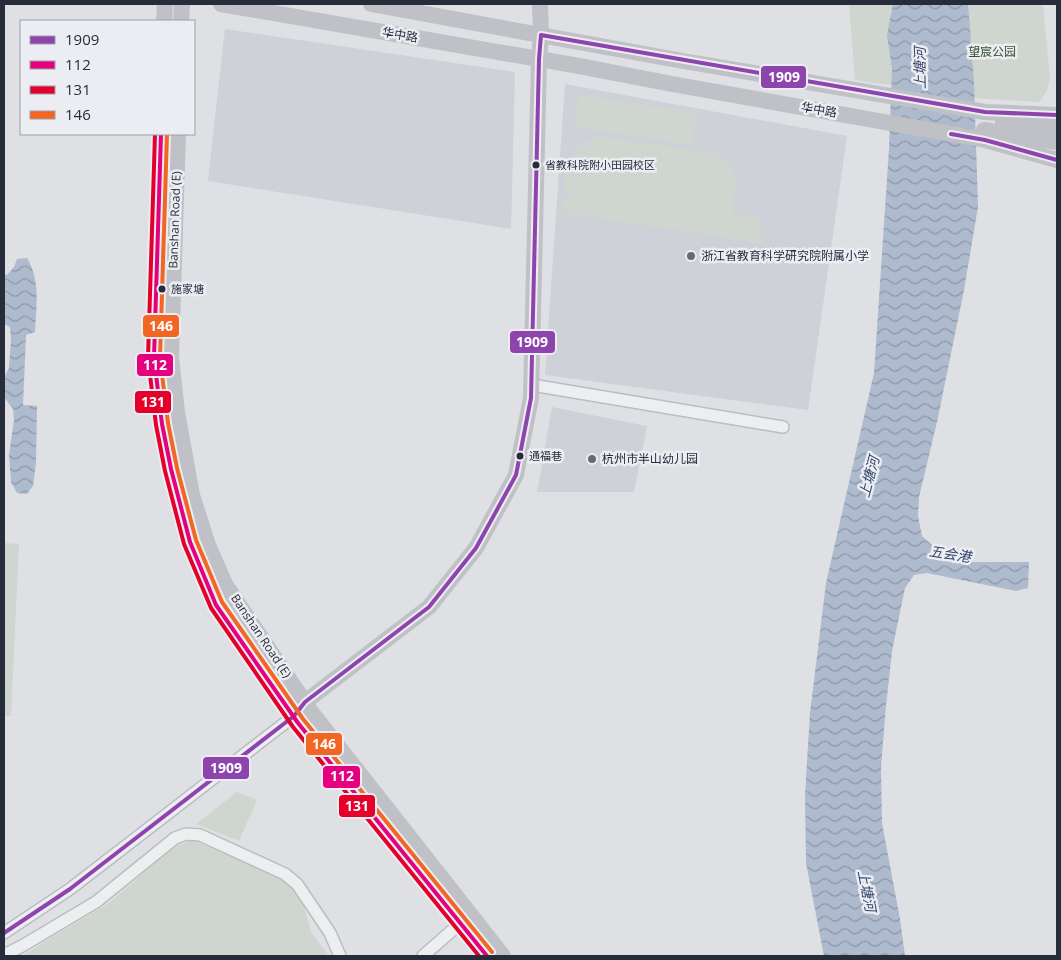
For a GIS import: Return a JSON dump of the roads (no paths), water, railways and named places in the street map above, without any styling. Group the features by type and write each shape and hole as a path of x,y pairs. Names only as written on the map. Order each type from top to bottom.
{"main road":[{"path":"164,20 165,4"},
{"path":"181,20 182,4"},
{"name":"华中路","path":"221,4 579,66 985,140 1057,160"},
{"name":"华中路","path":"371,4 886,96 985,112 1057,115"},
{"path":"294,716 305,702 429,607 476,548 516,475 532,385 541,35 540,4"},
{"name":"华中路","path":"584,43 683,75 1057,142"},
{"name":"华中路","path":"579,66 683,75 1057,130"},
{"name":"Banshan Road (E)","path":"161,135 154,358 162,424 171,469 190,542 216,605 298,723 466,919 503,956"},
{"name":"Banshan Road (E)","path":"178,135 171,357 176,412 192,494 208,545 225,584 305,702 466,919 488,956"}],"street":[{"path":"532,385 783,427"},
{"path":"4,933 70,889 294,716"},
{"path":"4,955 96,902 175,838 186,834 200,835 285,874 297,884 322,921 330,933 340,956"},
{"path":"423,956 466,919"}],"water":[{"name":"上塘河","path":"893,4 968,4 974,82 978,207 964,290 937,422 919,497 918,516 922,536 933,546 952,558 973,562 1029,562 1028,588 1016,591 927,573 914,575 905,588 892,651 881,767 882,823 905,956 824,956 806,863 805,795 810,713 826,583 874,373 889,149 892,69 887,35"},
{"path":"27,258 36,285 37,304 35,332 26,335 23,405 37,406 36,463 33,486 27,494 17,493 11,482 9,455 14,420 13,409 4,397 4,378 9,368 11,339 10,327 4,324 4,274 7,275 14,267 17,259"}],"place":[{"name":"省教科院附小田园校区","path":"536,165"},
{"name":"浙江省教育科学研究院附属小学","path":"691,256"},
{"name":"施家塘","path":"162,289"},
{"name":"通福巷","path":"520,456"},
{"name":"杭州市半山幼儿园","path":"592,459"}],"park label":[{"name":"望宸公园","path":"992,52"}],"water label":[{"name":"五会港","path":"950,554"}]}
